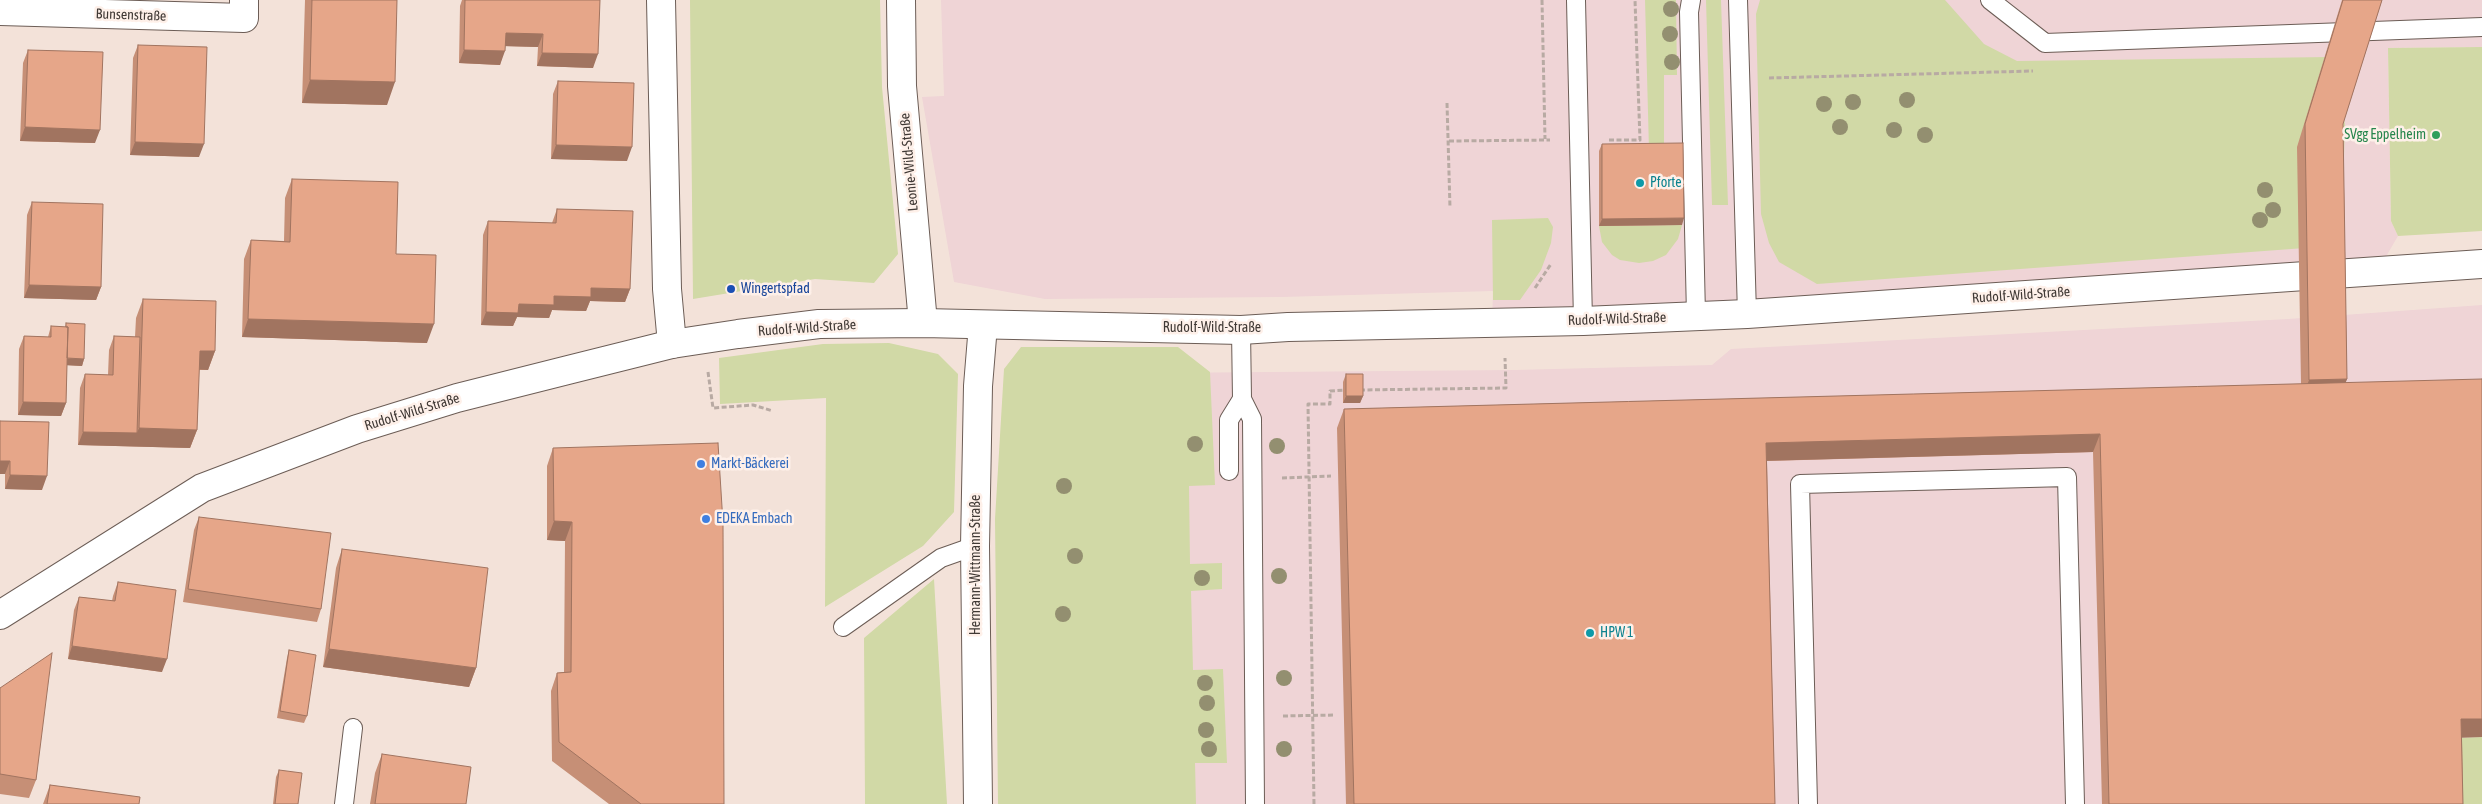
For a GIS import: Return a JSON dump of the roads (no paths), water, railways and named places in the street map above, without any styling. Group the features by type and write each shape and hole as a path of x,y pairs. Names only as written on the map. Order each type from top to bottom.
{"street":[{"name":"Bunsenstraße","path":"0,11 244,18 244,0"},
{"path":"661,0 667,289 672,344"},
{"name":"Leonie-Wild-Straße","path":"901,0 902,86 923,323"},
{"name":"Rudolf-Wild-Straße","path":"0,615 202,488 366,426 457,398 672,344 703,338 819,324 923,323 1241,330 1288,326 1583,320 1747,314 2482,264"},
{"name":"Hermann-Wittmann-Straße","path":"978,804 976,546 978,386 983,325"}],"lane":[{"path":"1576,0 1583,320"},
{"path":"1690,0 1696,315"},
{"path":"1738,0 1747,314"},
{"path":"1990,0 2045,43 2482,27"},
{"path":"1241,330 1242,399 1252,419 1255,804"},
{"path":"1229,471 1229,420 1242,399"},
{"path":"1808,804 1800,484 2067,477 2075,804"},
{"path":"843,627 941,558 976,546"},
{"path":"344,804 353,728"}],"place":[{"name":"SVgg Eppelheim","path":"2436,135"},
{"name":"Pforte","path":"1640,183"},
{"name":"Wingertspfad","path":"731,289"},
{"name":"Markt-Bäckerei","path":"701,464"},
{"name":"EDEKA Embach","path":"706,519"},
{"name":"HPW 1","path":"1590,633"}]}
